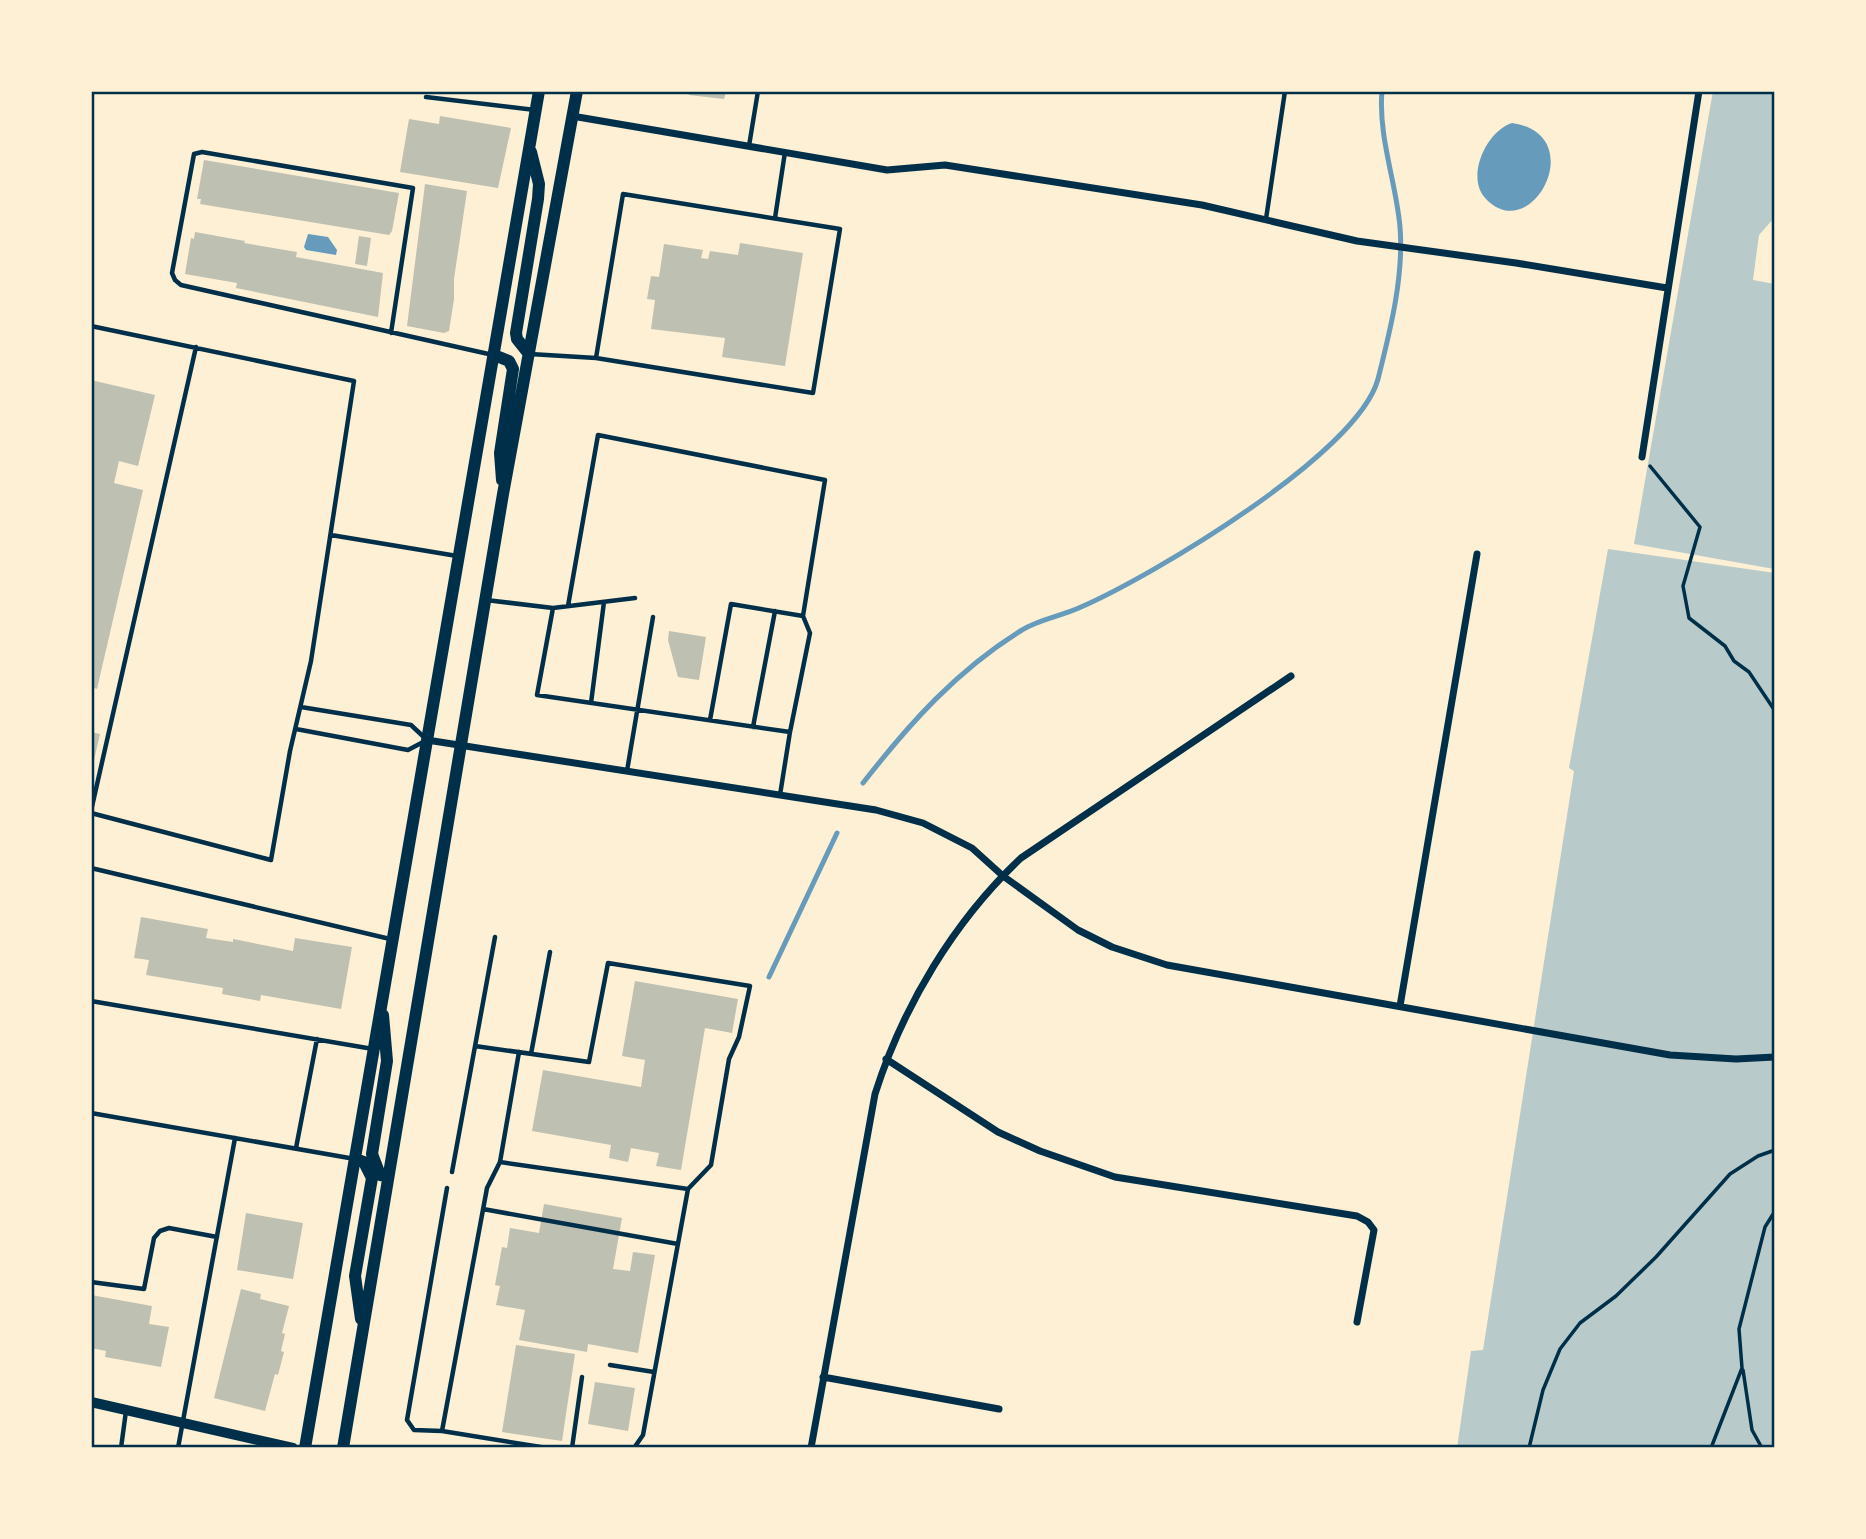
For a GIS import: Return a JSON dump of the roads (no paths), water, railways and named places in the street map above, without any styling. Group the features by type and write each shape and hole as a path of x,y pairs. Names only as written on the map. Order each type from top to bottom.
{"main road":[{"path":"305,1448 539,91"},
{"path":"343,1448 503,494 575,91"},
{"path":"529,149 539,184 538,200 516,333 516,339 529,354"},
{"path":"494,355 509,361 513,369 500,453 503,494"},
{"path":"382,1007 387,1037 387,1061 372,1154 380,1175 388,1177"},
{"path":"356,1159 364,1162 372,1178 355,1276 363,1326"},
{"path":"91,1402 293,1448"}],"street":[{"path":"1642,457 1699,91"},
{"path":"572,116 887,170 945,165 1202,205 1357,241 1667,288"},
{"path":"1400,1006 1477,554"},
{"path":"811,1448 867,1130 886,1059 914,1001 940,956 1003,876 1070,823 1292,676"},
{"path":"427,740 876,810 923,824 972,848 1003,876 1078,930 1112,947 1167,965 1670,1055 1736,1059 1775,1057"},
{"path":"886,1059 998,1132 1083,1167 1115,1177 1357,1216 1368,1222 1374,1230 1357,1322"},
{"path":"823,1377 999,1409"}],"lane":[{"path":"749,146 758,91"},
{"path":"1266,220 1285,91"},
{"path":"426,97 536,110"},
{"path":"391,333 413,188 202,152 194,154 174,260 175,280 181,285 391,333 494,355"},
{"path":"775,218 785,152"},
{"path":"529,354 596,358 813,393 840,229 623,194 596,358"},
{"path":"91,326 195,347 354,380 331,535 271,860 91,812 195,347"},
{"path":"568,606 598,435 825,480 803,616 810,633 780,795"},
{"path":"331,535 459,556"},
{"path":"485,600 553,608 635,598"},
{"path":"590,703 604,602"},
{"path":"710,720 731,604 803,616"},
{"path":"553,608 537,695 790,732"},
{"path":"753,727 775,611"},
{"path":"627,771 653,617"},
{"path":"296,729 408,750 427,740 411,726 301,707"},
{"path":"91,868 393,939"},
{"path":"452,1172 495,937"},
{"path":"531,1054 550,952"},
{"path":"475,1046 589,1062 608,963 750,986 738,1037 729,1059 711,1165 688,1189 643,1435 634,1448"},
{"path":"91,1001 375,1049"},
{"path":"296,1148 317,1039"},
{"path":"442,1431 487,1188 500,1162 519,1052"},
{"path":"91,1113 356,1159"},
{"path":"178,1448 235,1138"},
{"path":"500,1162 688,1189"},
{"path":"447,1188 407,1420 414,1430 442,1431 547,1448"},
{"path":"483,1209 678,1244"},
{"path":"91,1282 144,1289 154,1238 160,1231 169,1228 217,1237"},
{"path":"610,1365 654,1372"},
{"path":"572,1448 582,1377"},
{"path":"121,1448 126,1410"}],"water":[{"path":"1512,123 1535,131 1548,146 1551,165 1546,183 1535,199 1521,209 1504,210 1486,199 1480,190 1478,168 1481,156 1494,135"},
{"path":"308,234 328,237 337,250 336,255 306,250 304,247"}],"waterway":[{"path":"863,783 916,719 976,662 1029,626 1074,610 1155,569 1249,510 1333,442 1362,409 1378,379 1395,304 1400,265 1400,227 1385,142 1382,91"},
{"path":"769,977 837,833"}]}
